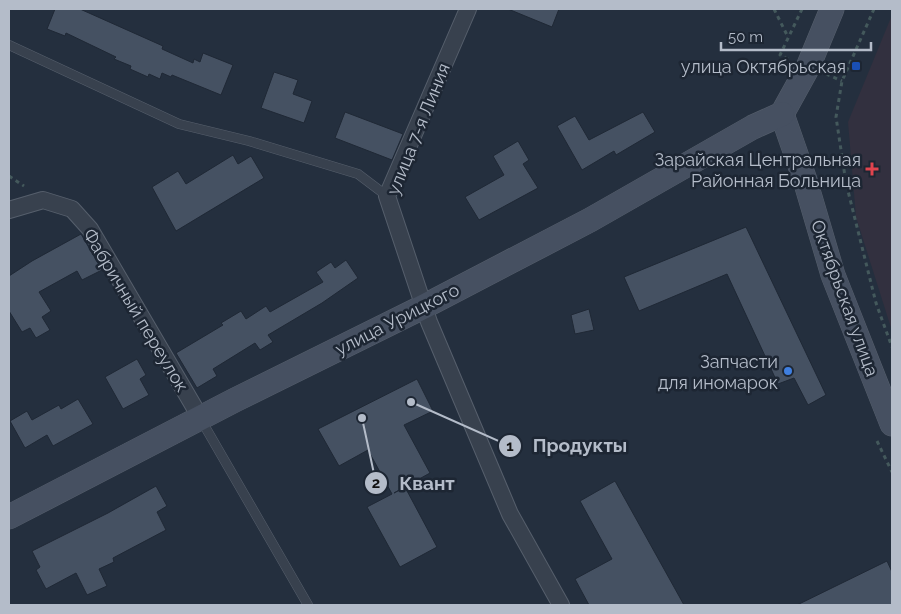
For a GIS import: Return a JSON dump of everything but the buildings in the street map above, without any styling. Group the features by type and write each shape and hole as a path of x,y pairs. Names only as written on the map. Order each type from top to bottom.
{"main road":[{"path":"782,114 808,67 832,9"},
{"name":"улица Урицкого","path":"9,517 590,220 753,127 782,114"},
{"name":"Октябрьская улица","path":"782,114 805,180 833,275 884,431"}],"street":[{"name":"улица 7-я Линия","path":"468,9 387,196 429,322 510,514 561,605"},
{"name":"Фабричный переулок","path":"9,210 43,200 72,209 90,229 200,418"}],"lane":[{"path":"9,45 179,124 249,140 358,174 387,196"},
{"path":"200,418 308,605"}],"path":[{"path":"774,9 788,38"},
{"path":"874,9 842,81 836,117 846,183 876,303 892,347"},
{"path":"884,431 892,472"}],"shaded area":[{"name":"Зарайская Центральная Районная Больница","path":"892,15 892,331 856,217 848,122"}],"place":[{"name":"улица Октябрьская","path":"856,66"},
{"name":"Зарайская Центральная Районная Больница","path":"872,169"},
{"name":"Запчасти для иномарок","path":"788,371"},
{"name":"Продукты","path":"411,402"},
{"name":"Квант","path":"362,418"}]}
